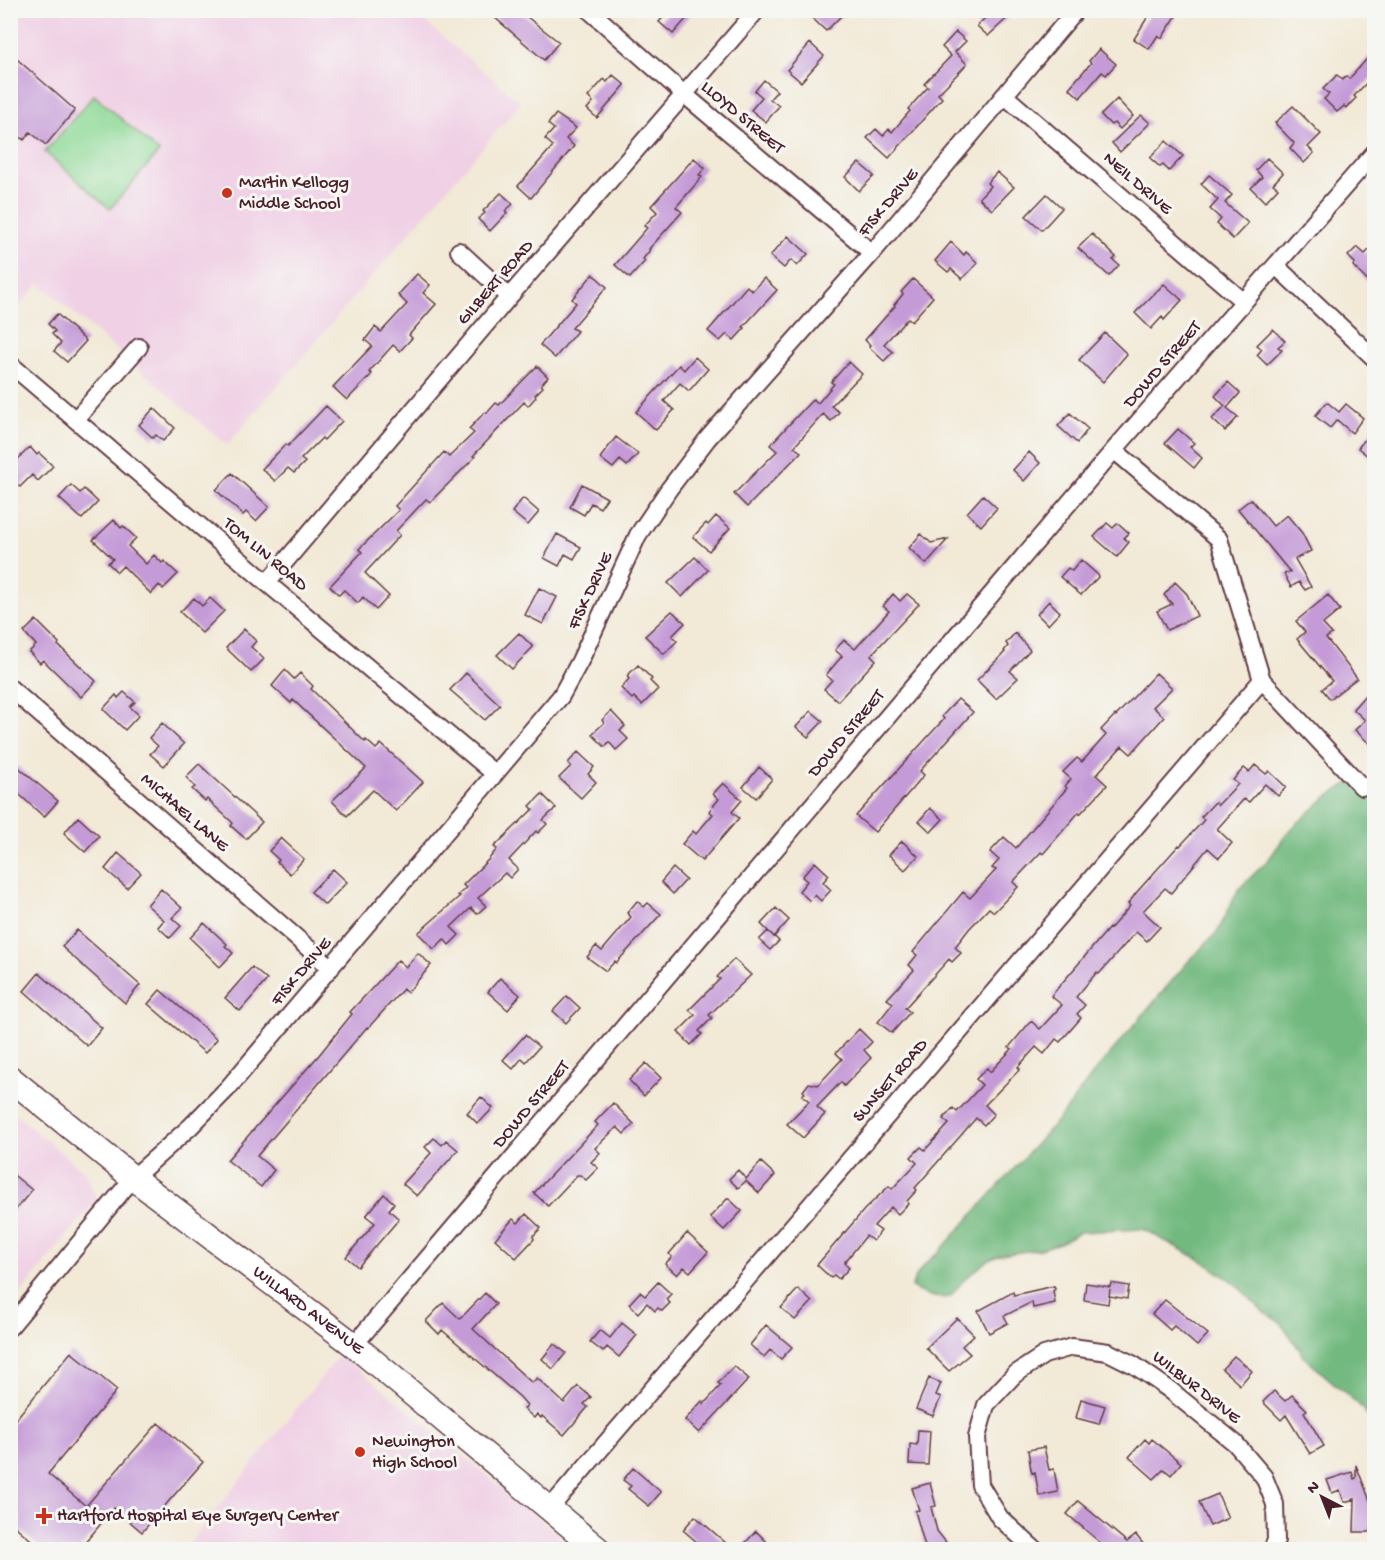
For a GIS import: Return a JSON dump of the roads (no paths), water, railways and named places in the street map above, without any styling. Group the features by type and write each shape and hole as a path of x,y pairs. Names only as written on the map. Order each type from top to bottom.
{"main road":[{"name":"WILLARD AVENUE","path":"10,1078 133,1178 354,1345 599,1550"}],"street":[{"name":"LLOYD STREET","path":"589,10 685,95 872,253"},
{"name":"GILBERT ROAD","path":"267,583 509,297 757,10"},
{"name":"FISK DRIVE","path":"10,1327 133,1178 190,1127 228,1088 561,696 580,661 639,535 669,489 708,438 872,253 1076,10"},
{"name":"NEIL DRIVE","path":"1005,96 1244,302"},
{"name":"DOWD STREET","path":"354,1345 1114,450 1374,153"},
{"path":"459,251 509,297"},
{"path":"1276,266 1374,357"},
{"path":"75,419 139,347"},
{"name":"TOM LIN ROAD","path":"10,363 495,774"},
{"path":"1114,450 1219,539 1262,680 1362,787"},
{"name":"SUNSET ROAD","path":"550,1508 1262,680"},
{"name":"MICHAEL LANE","path":"10,688 331,968"},
{"name":"WILBUR DRIVE","path":"1035,1550 1000,1518 980,1485 977,1437 986,1405 1014,1375 1044,1355 1072,1347 1108,1352 1134,1365 1170,1390 1235,1443 1264,1477 1275,1504 1276,1540 1272,1550"}],"place":[{"name":"Martin Kellogg Middle School","path":"227,193"},
{"name":"Newington High School","path":"360,1452"},
{"name":"Hartford Hospital Eye Surgery Center","path":"44,1516"}]}
